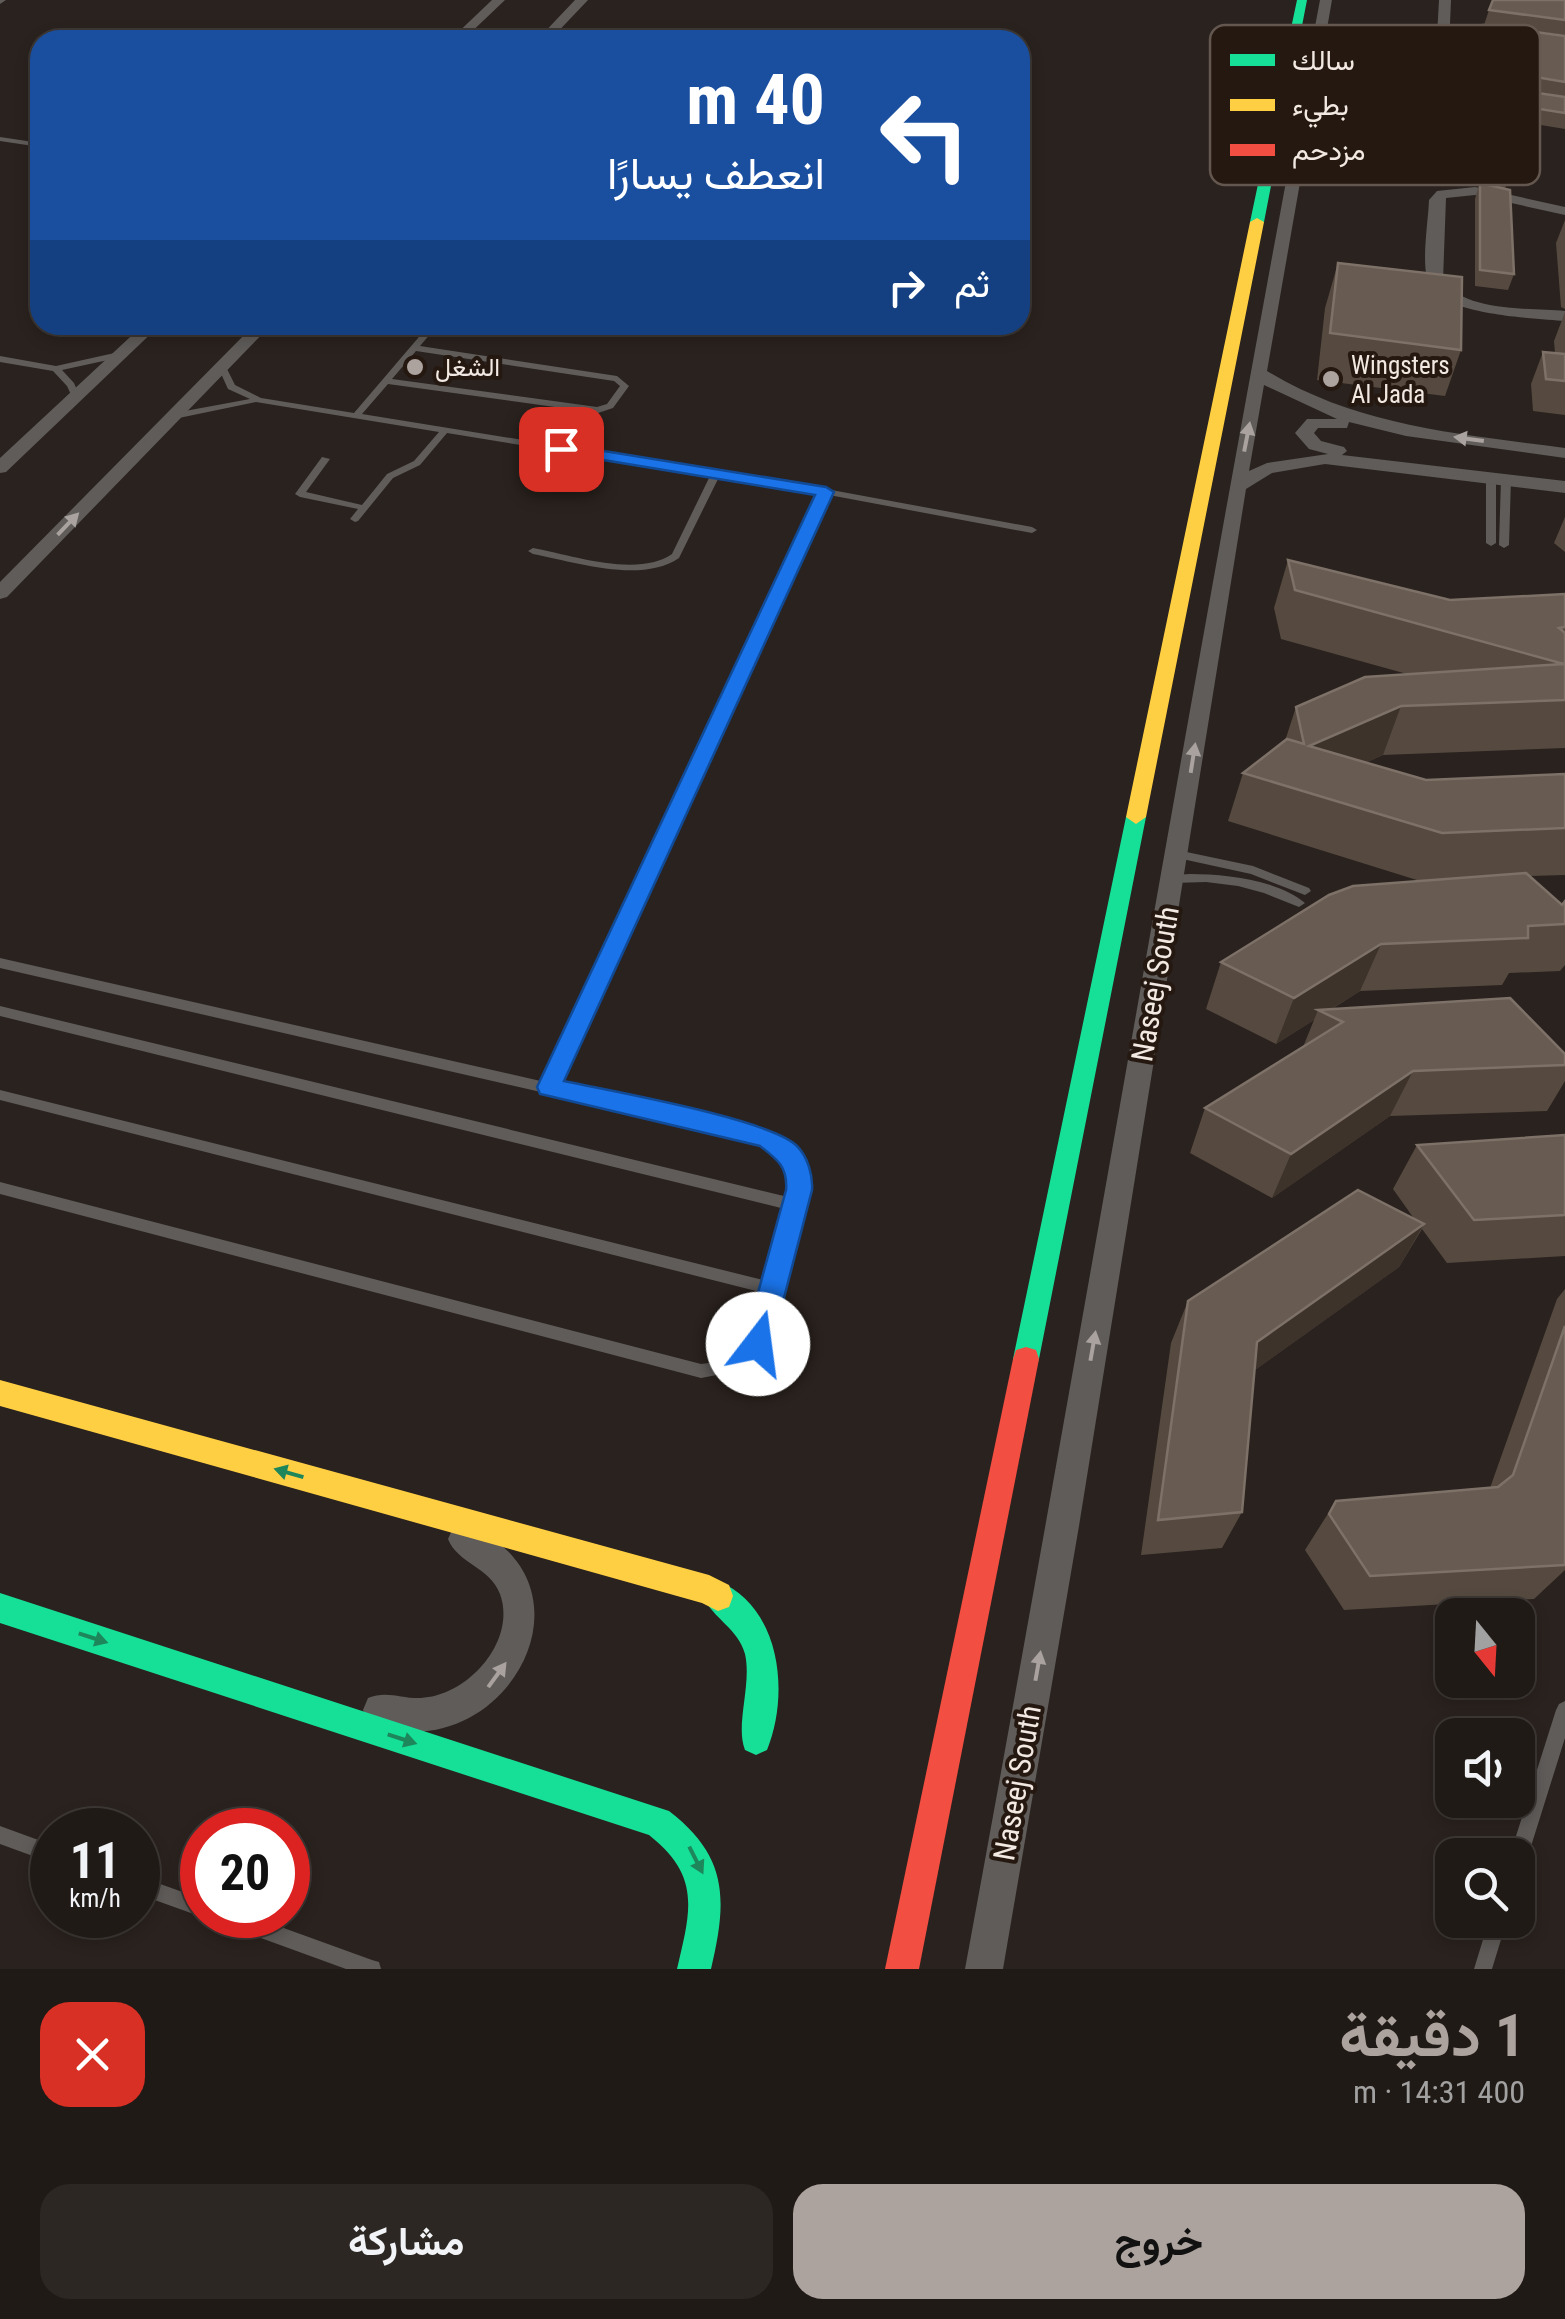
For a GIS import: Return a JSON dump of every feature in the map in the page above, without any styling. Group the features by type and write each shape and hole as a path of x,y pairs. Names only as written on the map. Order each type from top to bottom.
{"street":[{"path":"466,30 498,0"},
{"path":"553,30 582,0"},
{"path":"1297,25 1302,0"},
{"name":"Naseej South","path":"1321,25 1326,0"},
{"path":"1444,25 1446,0"},
{"path":"1540,39 1565,43"},
{"path":"1540,101 1565,105"},
{"path":"902,1969 1264,185"},
{"name":"Naseej South","path":"984,1969 1237,487 1292,185"},
{"path":"1565,211 1476,192 1442,194 1436,200 1435,282 1442,293 1465,303 1565,316"},
{"path":"0,468 142,335"},
{"path":"0,593 253,335"},
{"path":"1258,374 1286,394 1324,411 1401,428 1565,453"},
{"path":"1401,428 1320,422 1308,426 1304,433 1309,442 1322,448 1396,460 1426,470"},
{"path":"1237,487 1268,468 1309,459 1565,487"},
{"path":"0,1393 693,1585 723,1598 747,1621 762,1652 767,1687 756,1740"},
{"path":"278,1699 331,1695 406,1717 427,1717 469,1702 487,1688 507,1661 519,1630 520,1609 509,1572 482,1546 420,1525 383,1499"},
{"path":"0,1608 673,1830 696,1857 707,1892 707,1911 694,1969"}],"lane":[{"path":"0,140 30,144"},
{"path":"356,416 425,335"},
{"path":"386,382 598,410 613,404 625,386 617,379 414,348"},
{"path":"0,359 56,369 122,354"},
{"path":"222,367 231,387 259,400 826,492 1032,530"},
{"path":"56,369 67,379 76,397"},
{"path":"174,416 216,405 259,400"},
{"path":"354,519 390,476 417,463 445,430"},
{"path":"325,459 300,494 364,508"},
{"path":"534,551 640,569 667,566 676,556 716,474"},
{"path":"1491,543 1499,478"},
{"path":"1499,478 1504,545"},
{"path":"549,1087 826,492"},
{"path":"1175,866 1253,870 1302,897 1249,882 1175,866"},
{"path":"0,963 767,1138 780,1145 797,1165 800,1177 758,1344 750,1354 728,1367 701,1371 0,1188"},
{"path":"0,1011 795,1204"},
{"path":"0,1095 773,1289"},
{"path":"1525,1838 1565,1710"},
{"path":"0,1835 30,1846"},
{"path":"286,1938 372,1969"},
{"path":"1482,1969 1492,1938"}],"building":[{"path":"1493,0 1565,0 1565,20 1489,10"},
{"path":"1540,33 1565,36 1565,82 1540,78"},
{"path":"1540,93 1565,97 1565,113 1540,109"},
{"path":"1480,185 1510,190 1514,274 1480,270"},
{"path":"1338,263 1462,277 1461,350 1330,333"},
{"path":"1543,352 1565,354 1565,381 1546,379"},
{"path":"1288,560 1450,600 1565,594 1565,627 1559,628 1565,633 1565,700 1401,706 1309,746 1426,780 1565,774 1565,828 1442,833 1243,773 1287,739 1304,744 1296,707 1365,677 1564,664 1295,590"},
{"path":"1526,873 1562,905 1565,901 1565,924 1528,926 1528,938 1381,944 1294,998 1221,962 1329,895 1353,886"},
{"path":"1510,998 1565,1054 1565,1065 1413,1071 1291,1154 1205,1108 1343,1022 1318,1010"},
{"path":"1565,1135 1565,1215 1474,1220 1417,1145"},
{"path":"1358,1190 1424,1224 1257,1342 1242,1512 1158,1520 1188,1301"},
{"path":"1565,1326 1565,1565 1370,1576 1329,1514 1336,1501 1498,1487 1513,1475"}],"traffic: fast":[{"path":"1297,25 1302,0"},
{"path":"1257,222 1264,185"},
{"path":"1026,1359 1136,817"},
{"path":"718,1596 748,1625 761,1659 763,1698 756,1739"},
{"path":"0,1608 658,1822 677,1837 700,1869 704,1925 694,1969"}],"traffic: slow":[{"path":"1136,817 1257,222"},
{"path":"0,1393 709,1590 718,1596"}],"traffic: jam":[{"path":"902,1969 1026,1359"}],"place":[{"name":"الشغل","path":"415,367"},
{"name":"Wingsters Al Jada","path":"1331,379"}],"route":[{"path":"561,449 826,492 549,1087 767,1138 790,1155 797,1165 799,1190 758,1344"}]}
